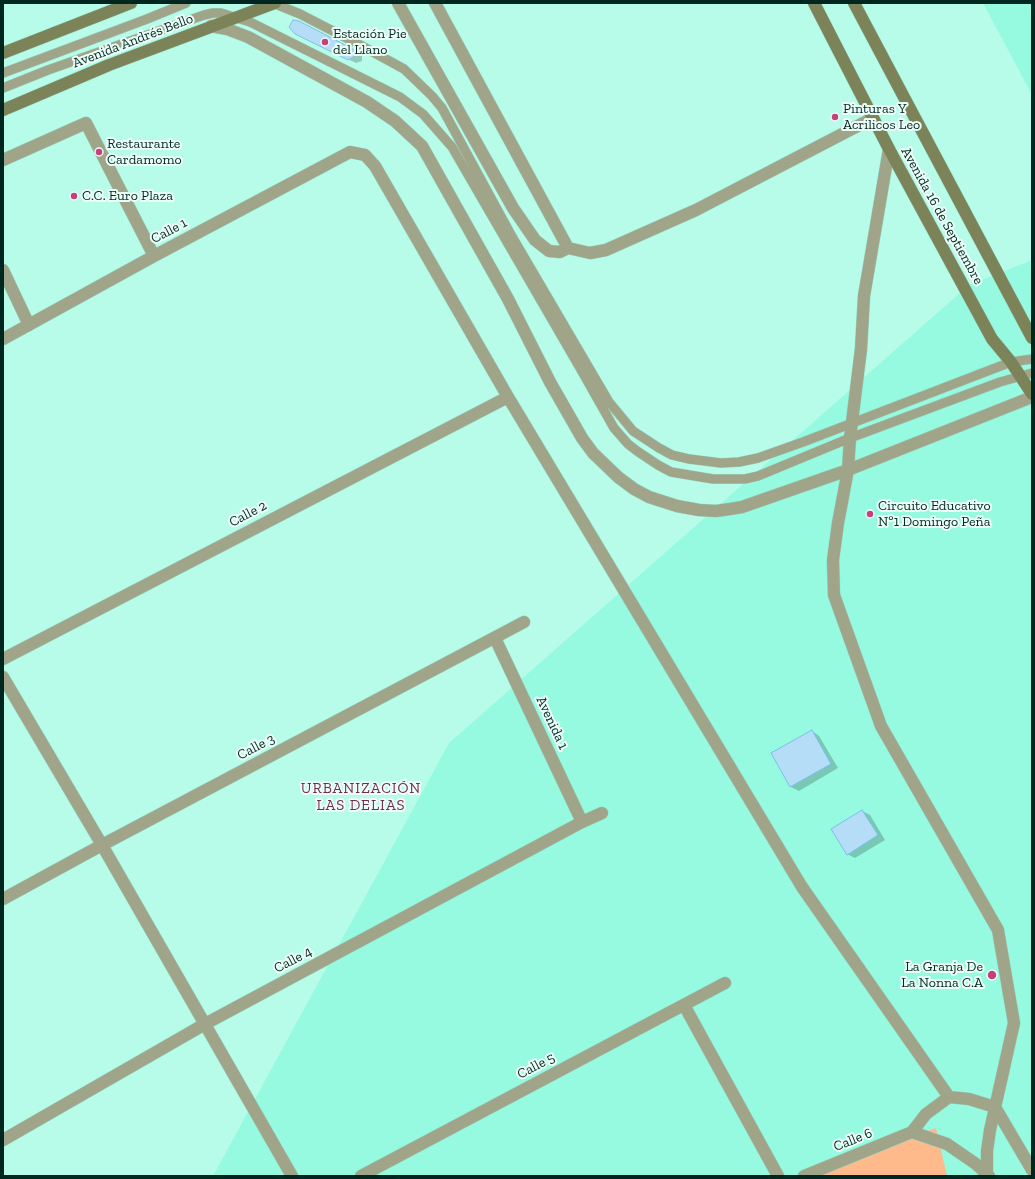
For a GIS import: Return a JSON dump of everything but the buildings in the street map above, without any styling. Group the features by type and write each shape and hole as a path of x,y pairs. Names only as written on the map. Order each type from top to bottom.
{"street":[{"path":"3,53 131,3"},
{"name":"Avenida Andrés Bello","path":"3,110 109,65 211,26 238,18 274,3"},
{"path":"398,3 513,208 535,240 549,251 560,252 568,248 590,253 606,250 696,210 873,118"},
{"path":"435,3 568,248"},
{"name":"Avenida 16 de Septiembre","path":"814,3 889,149 992,339 1012,362 1026,375 1032,395"},
{"name":"Avenida 16 de Septiembre","path":"854,3 1032,338"},
{"path":"211,26 243,34 366,102 394,121 422,146 508,299 550,382 582,438 606,467 634,489 649,497 677,506 699,510 730,510 742,507 848,470 1032,395"},
{"path":"3,160 86,123 154,256"},
{"path":"889,149 864,296 861,349 850,438 848,470 833,560 834,595 880,726 998,930 1014,1023 989,1137 988,1174"},
{"name":"Calle 1","path":"3,339 154,256 350,152 365,155 375,166 508,397"},
{"path":"3,270 29,325"},
{"path":"508,397 802,887 948,1097"},
{"name":"Calle 2","path":"3,659 508,397"},
{"name":"Calle 3","path":"3,899 102,845 524,622"},
{"name":"Avenida 1","path":"495,638 582,822"},
{"path":"3,677 102,845 292,1176"},
{"name":"Calle 4","path":"3,1140 204,1024 582,822 602,813"},
{"name":"Calle 5","path":"361,1176 725,983"},
{"path":"684,1005 778,1176"},
{"path":"988,1174 947,1144 912,1132 926,1114 948,1097 969,1098 995,1107 1032,1170"},
{"name":"Calle 6","path":"804,1176 912,1132"}],"lane":[{"path":"3,73 186,3"},
{"path":"274,3 340,34 404,70 432,96 442,108 510,234 609,402 633,431 672,455 696,461 721,463 739,462 758,458 1012,362 1032,359"},
{"path":"3,88 48,70 204,15 221,13 238,18 272,32 410,103 432,123 456,154 580,368 606,417 620,436 637,451 671,472 713,479 739,479 765,473 850,438 1000,382 1026,375"}],"shaded area":[{"path":"983,3 1032,3 1032,95"},
{"name":"Circuito Educativo Nº1 Domingo Peña","path":"1032,260 1032,1176 213,1176 449,743 969,285"},
{"path":"936,1128 947,1176 795,1176"}],"place":[{"name":"Estación Pie del Llano","path":"325,42"},
{"name":"Pinturas Y Acrilicos Leo","path":"835,117"},
{"name":"Restaurante Cardamomo","path":"99,152"},
{"name":"C.C. Euro Plaza","path":"74,196"},
{"name":"Circuito Educativo Nº1 Domingo Peña","path":"870,514"},
{"name":"La Granja De La Nonna C.A","path":"992,975"}],"district":[{"name":"URBANIZACIÓN LAS DELIAS","path":"361,798"}]}
